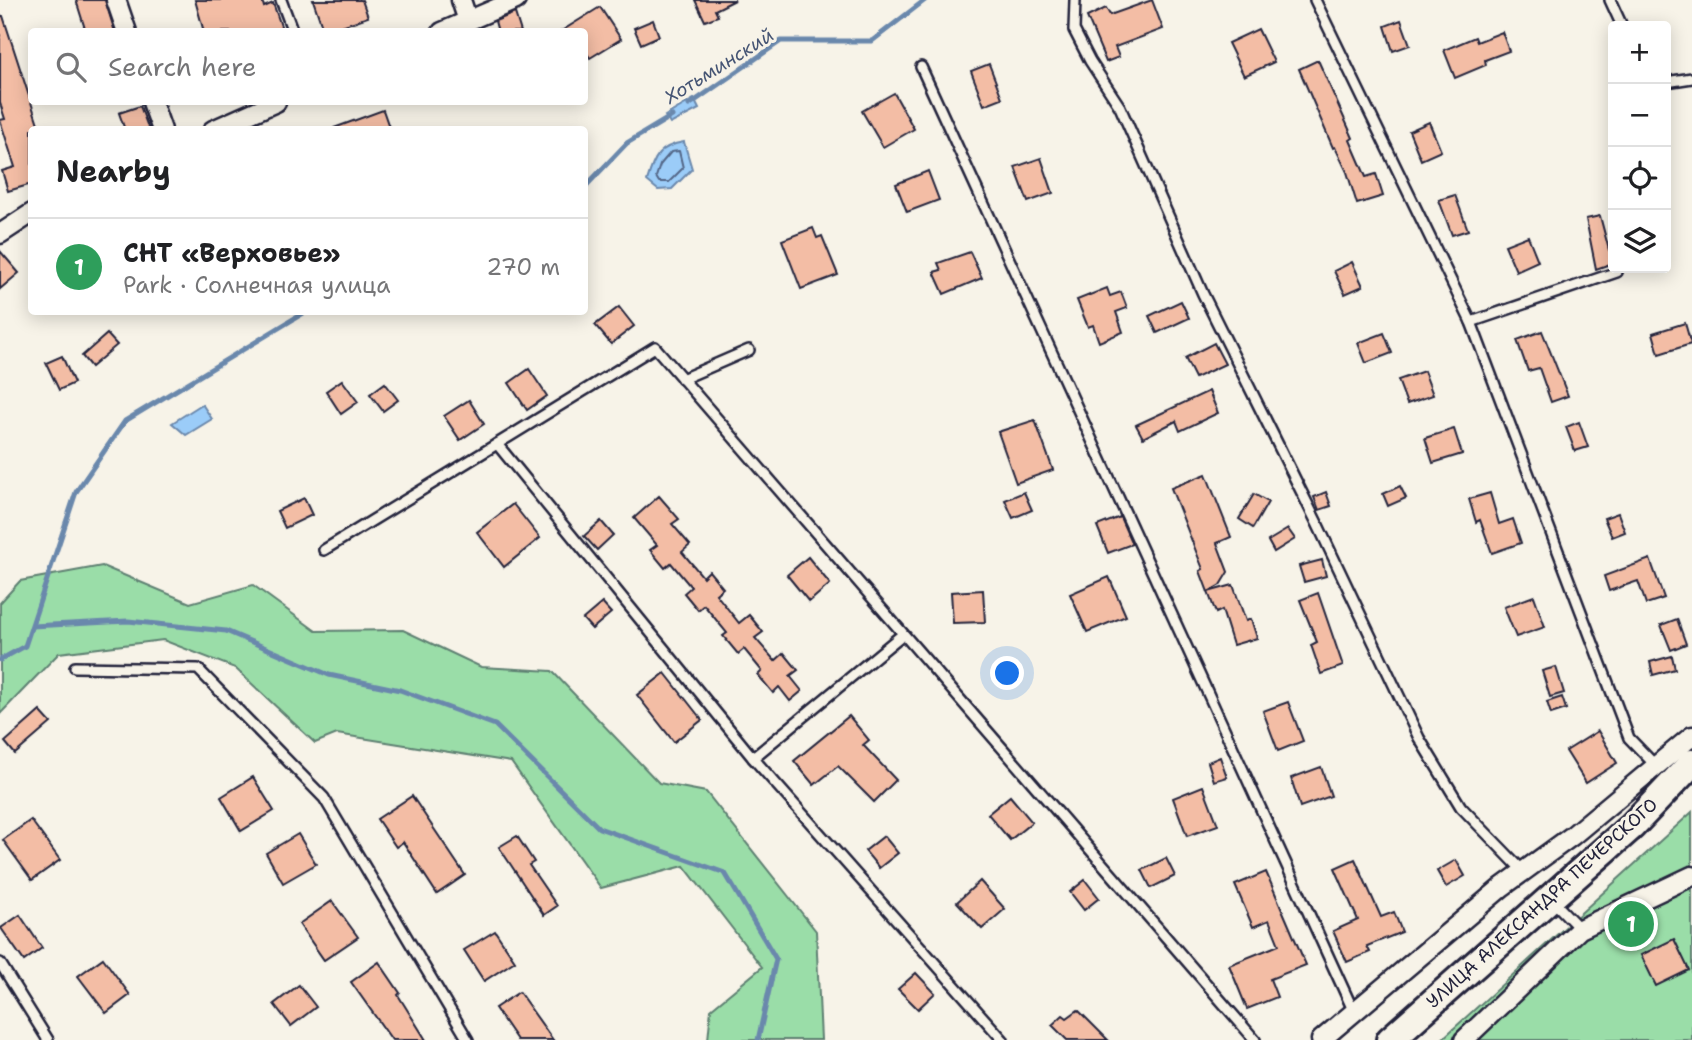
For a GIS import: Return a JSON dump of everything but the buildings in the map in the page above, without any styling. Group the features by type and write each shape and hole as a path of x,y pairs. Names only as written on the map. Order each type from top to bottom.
{"main road":[{"name":"УЛИЦА АЛЕКСАНДРА ПЕЧЕРСКОГО","path":"1390,1040 1632,826 1691,765"}],"street":[{"path":"116,0 126,28"},
{"path":"460,0 468,21"},
{"path":"451,28 516,0"},
{"path":"153,105 161,126"},
{"path":"222,126 269,105"},
{"path":"0,234 28,216"},
{"path":"1321,1040 1353,1010 1523,871 1658,767 1692,736"},
{"path":"1464,1040 1580,929 1692,876"}],"lane":[{"path":"281,0 292,28"},
{"path":"1075,0 1074,30 1090,61 1120,107 1203,294 1317,523 1419,738 1461,807 1523,871"},
{"path":"1315,0 1471,322 1629,738 1647,760 1658,767"},
{"path":"1610,0 1620,21"},
{"path":"921,67 1353,1010"},
{"path":"1671,81 1692,78"},
{"path":"1471,322 1614,273"},
{"path":"324,550 655,347 1255,1040"},
{"path":"682,379 749,350"},
{"path":"497,444 753,758 1003,1040"},
{"path":"753,758 903,634"},
{"path":"75,667 198,668 324,798 468,1040"},
{"path":"1550,899 1580,929"},
{"path":"0,963 48,1040"}],"green space":[{"path":"102,566 190,603 253,585 316,631 403,630 481,667 552,671 659,783 706,792 816,931 821,1040 708,1040 711,1009 762,967 684,866 601,888 511,762 337,734 315,743 235,668 163,640 59,653 0,714 0,603 20,581"},
{"path":"1692,812 1692,1040 1441,1040"}],"water":[{"path":"694,99 699,109 670,124 665,116"},
{"path":"684,142 692,169 672,189 658,190 647,181 655,159 669,146"},
{"path":"202,404 212,419 186,435 172,423"}],"waterway":[{"name":"Хотьминский","path":"689,105 781,41 872,41 925,0"},
{"name":"Хотьминский","path":"588,184 627,143 672,116"},
{"name":"Хотьминский","path":"0,660 25,646 76,492 125,421 300,315"},
{"path":"32,626 128,621 226,631 329,675 400,690 495,725 599,828 725,873 776,959 758,1040"}],"place":[{"name":"СНТ «Верховье»","path":"1631,924"}]}
